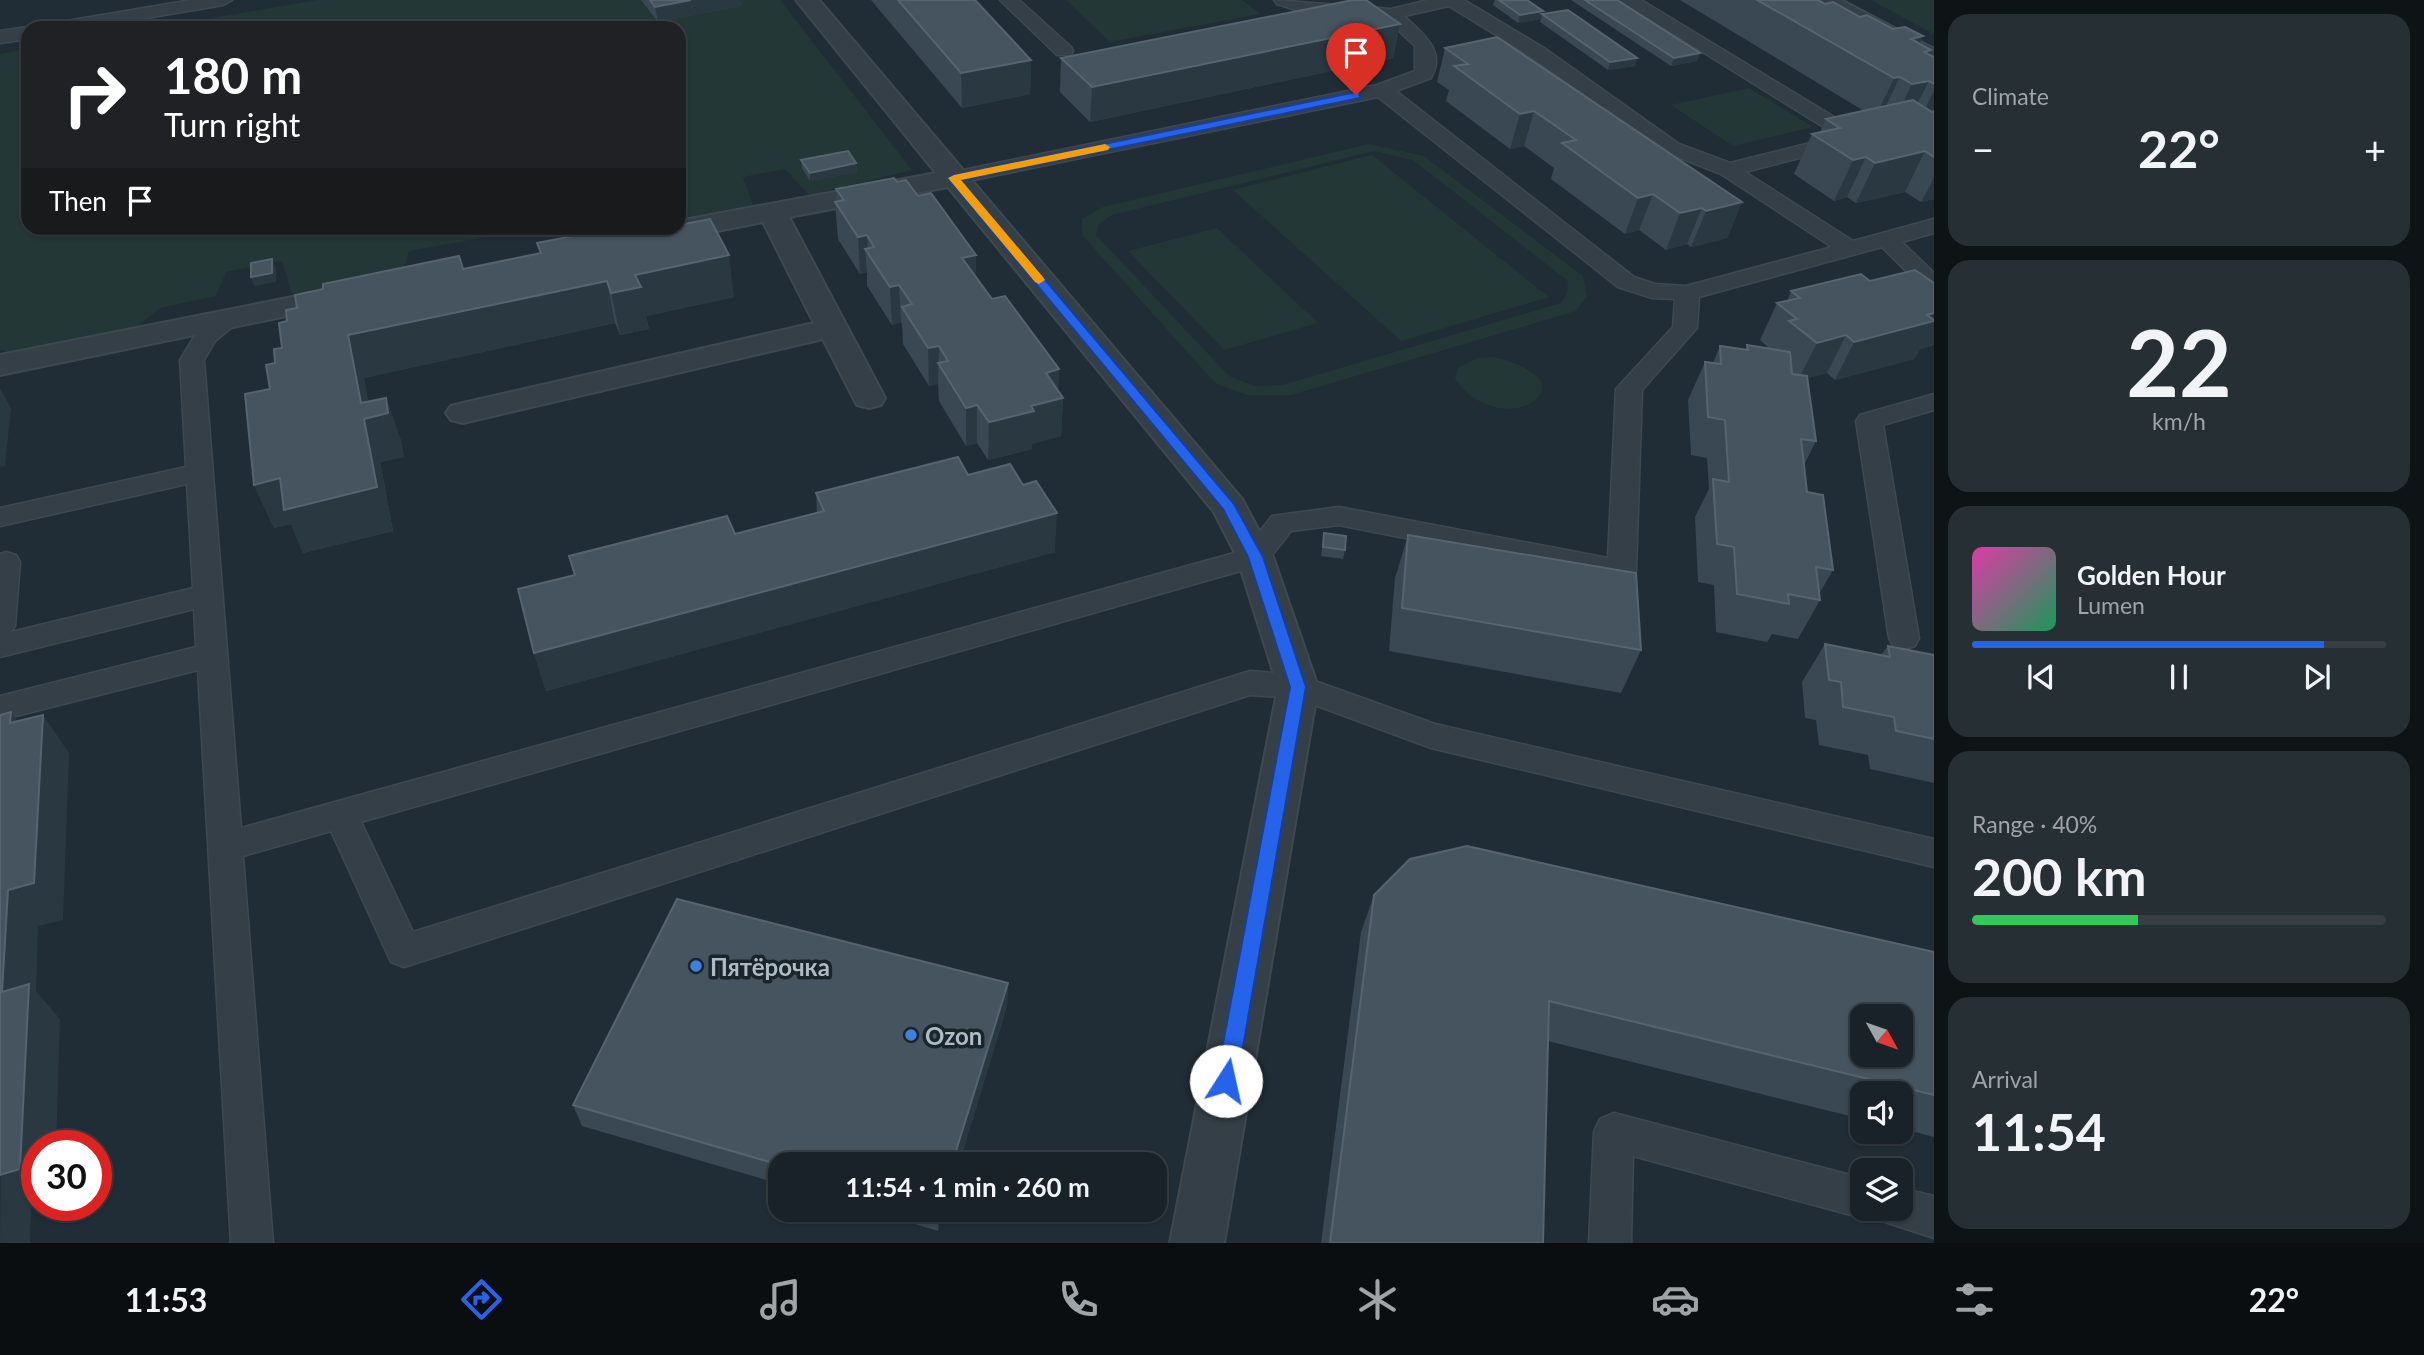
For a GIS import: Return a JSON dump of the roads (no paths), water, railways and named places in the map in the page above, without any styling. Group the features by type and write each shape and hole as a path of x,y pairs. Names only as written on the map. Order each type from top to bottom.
{"street":[{"path":"807,0 1229,507 1255,557 1298,687 1197,1243"},
{"path":"1824,0 1934,59"},
{"path":"686,228 954,178"},
{"path":"771,211 869,398"},
{"path":"635,238 650,235"},
{"path":"0,365 379,289"},
{"path":"463,413 831,327"}],"lane":[{"path":"97,21 223,0"},
{"path":"1010,0 1064,51"},
{"path":"1283,0 1302,7 1391,14 1452,0 1537,52 1672,148 1728,170 1849,248"},
{"path":"1628,0 1855,138 1728,170"},
{"path":"954,178 1381,90 1424,74 1424,44 1391,14"},
{"path":"0,37 21,34"},
{"path":"1381,90 1626,282 1652,291 1687,293 1934,226"},
{"path":"1885,238 1934,286"},
{"path":"224,847 1255,557 1282,523 1339,516 1622,571 1629,389 1685,328 1687,293"},
{"path":"231,318 206,337 192,360 252,1243"},
{"path":"1904,638 1869,421 1934,402"},
{"path":"0,517 199,473"},
{"path":"0,626 6,562"},
{"path":"0,646 207,595"},
{"path":"0,708 211,655"},
{"path":"340,814 404,951 1250,682 1298,687 1431,736 1934,853"},
{"path":"1610,1243 1614,1132 1850,1195"},
{"path":"1913,1211 1934,1217"}],"place":[{"name":"Пятёрочка","path":"696,966"},
{"name":"Ozon","path":"911,1035"}]}
